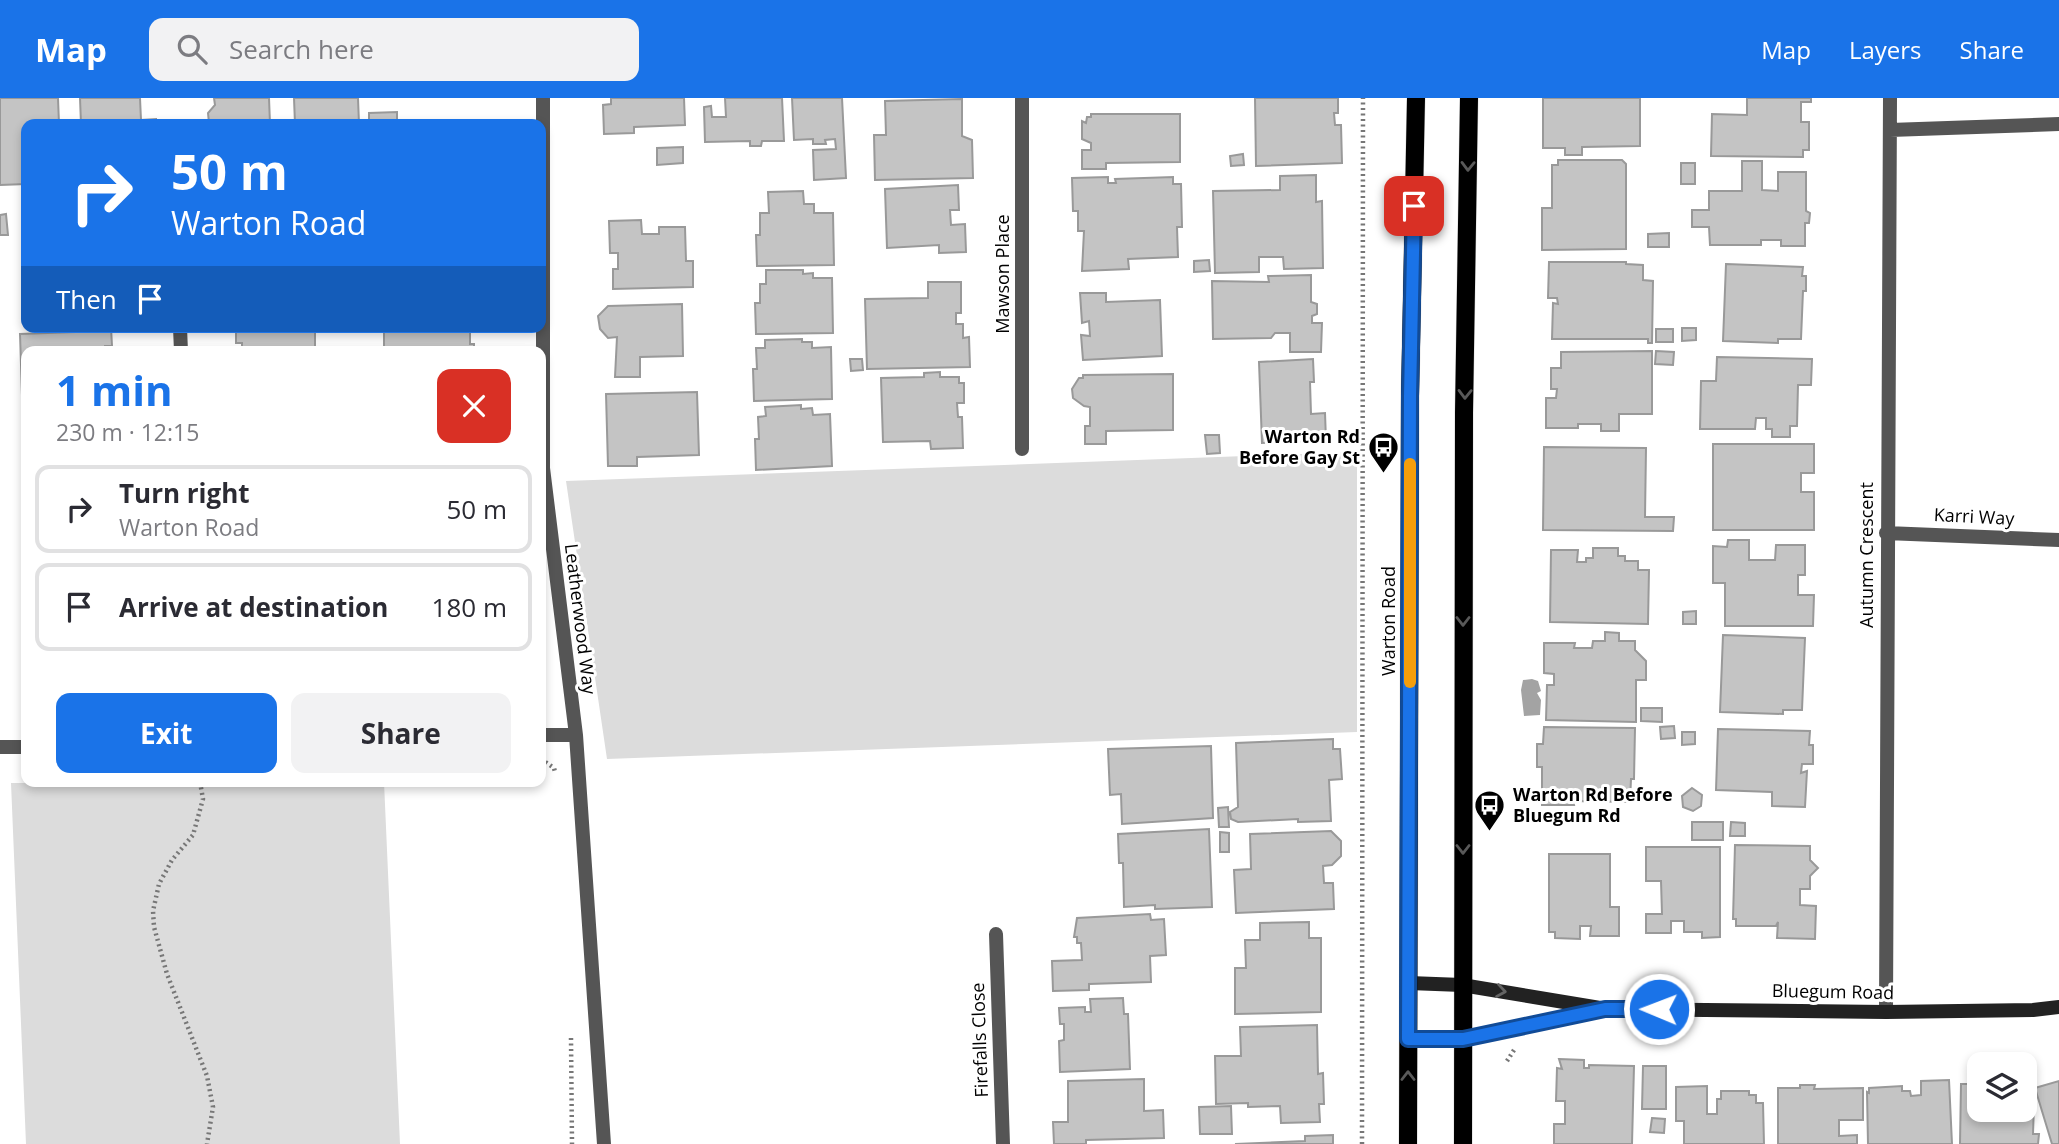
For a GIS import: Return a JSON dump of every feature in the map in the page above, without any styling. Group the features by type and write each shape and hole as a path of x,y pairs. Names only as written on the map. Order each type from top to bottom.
{"main road":[{"name":"Warton Road","path":"1408,1144 1410,410 1416,98"},
{"path":"1463,1144 1464,413 1469,98"}],"street":[{"name":"Leatherwood Way","path":"544,98 544,119"},
{"name":"Mawson Place","path":"1022,98 1022,449"},
{"name":"Autumn Crescent","path":"1886,1012 1890,98"},
{"path":"1890,130 2059,124"},
{"name":"Leatherwood Way","path":"546,492 576,735 604,1144"},
{"name":"Karri Way","path":"1886,533 2059,540"},
{"path":"546,735 576,735"},
{"path":"0,747 21,747"},
{"name":"Firefalls Close","path":"996,934 1003,1144"},
{"name":"Bluegum Road","path":"1409,983 1462,985 1605,1009 1886,1012 2033,1010 2059,1007"},
{"name":"Bluegum Road","path":"1408,1039 1463,1039 1605,1009"}],"path":[{"path":"1362,1144 1363,98"},
{"path":"201,787 203,799 193,835 172,860 159,884 153,911 154,927 167,974 207,1076 213,1107 207,1144"}],"shaded area":[{"path":"1357,452 1357,732 607,759 566,481"},
{"path":"1523,680 1538,681 1541,691 1537,693 1541,700 1540,715 1524,716 1521,690"},
{"path":"11,783 21,783 21,787 384,787 400,1144 26,1144"}],"building":[{"path":"0,98 58,98 59,119 21,119 21,184 0,185"},
{"path":"80,98 140,98 141,119 81,119"},
{"path":"214,98 269,98 270,119 209,119 208,113 215,105"},
{"path":"294,98 358,98 359,119 295,119"},
{"path":"611,98 684,98 685,125 634,127 634,133 604,134 603,105 611,104"},
{"path":"725,98 782,98 784,141 762,141 761,146 750,146 750,141 705,142 704,107 711,106 712,117 726,117"},
{"path":"792,98 842,98 846,178 814,180 813,150 836,149 835,139 825,140 826,144 813,144 813,139 794,140"},
{"path":"1255,98 1338,98 1338,113 1334,113 1335,125 1341,125 1342,163 1256,166"},
{"path":"1543,98 1640,98 1640,146 1582,147 1582,155 1565,155 1565,148 1543,148"},
{"path":"1747,98 1811,98 1811,102 1801,102 1801,122 1809,122 1809,150 1803,150 1803,157 1711,156 1712,114 1747,115"},
{"path":"962,99 962,136 972,140 973,178 875,180 874,135 886,135 885,101"},
{"path":"397,112 397,119 369,119 369,113"},
{"path":"1091,114 1180,114 1180,162 1106,163 1106,169 1082,169 1082,150 1091,150 1091,143 1082,139 1082,121 1086,123"},
{"path":"683,147 683,163 657,165 657,148"},
{"path":"1243,154 1244,165 1231,166 1230,156"},
{"path":"1558,160 1622,160 1626,164 1626,249 1542,250 1542,208 1552,208 1552,165 1558,165"},
{"path":"1742,161 1762,161 1762,190 1778,191 1778,172 1806,172 1806,211 1810,213 1809,223 1805,223 1805,246 1781,246 1781,240 1761,240 1761,245 1710,245 1709,227 1692,227 1692,210 1709,210 1709,191 1742,191"},
{"path":"1681,163 1695,163 1695,184 1681,184"},
{"path":"1316,175 1316,202 1322,201 1323,268 1284,269 1283,257 1259,257 1259,272 1215,273 1213,191 1280,190 1280,176"},
{"path":"1108,177 1108,183 1116,183 1115,179 1173,177 1173,184 1181,184 1182,227 1177,227 1178,257 1128,259 1129,269 1082,271 1084,231 1078,231 1078,211 1073,211 1072,178"},
{"path":"958,185 959,210 950,210 951,225 965,224 966,252 939,253 939,245 887,248 885,189"},
{"path":"803,191 804,204 814,204 814,213 833,213 834,265 757,266 756,235 760,235 760,213 769,213 768,192"},
{"path":"6,214 8,235 0,235 0,215"},
{"path":"641,220 642,234 659,234 659,227 685,227 686,261 693,261 693,287 613,289 613,269 618,269 618,253 610,253 609,221"},
{"path":"1669,233 1669,247 1648,247 1648,234"},
{"path":"1209,260 1210,271 1194,272 1194,261"},
{"path":"1549,262 1626,262 1643,265 1643,280 1653,281 1652,343 1648,343 1648,339 1552,339 1553,303 1558,304 1557,298 1548,298"},
{"path":"1726,264 1803,267 1802,276 1806,276 1806,291 1803,291 1801,339 1778,339 1778,343 1723,341"},
{"path":"766,270 803,270 803,274 813,273 813,278 832,278 833,333 756,334 755,303 760,303 760,284 766,284"},
{"path":"1311,275 1311,302 1317,304 1317,314 1312,316 1312,323 1322,323 1321,352 1290,352 1290,333 1275,333 1271,338 1213,339 1212,281 1269,282 1268,276"},
{"path":"928,282 961,282 961,313 956,313 956,324 963,324 963,338 969,337 970,367 867,369 865,299 928,298"},
{"path":"1080,293 1106,293 1106,302 1160,300 1162,356 1083,360 1081,335 1090,336 1089,321 1082,323"},
{"path":"682,304 683,356 640,357 640,377 615,377 617,337 608,338 600,329 598,316 608,306"},
{"path":"1682,328 1696,328 1696,340 1682,341"},
{"path":"1656,329 1673,329 1673,342 1656,342"},
{"path":"111,333 112,346 21,346 21,364 20,334"},
{"path":"236,333 315,333 315,346 242,346 242,343 236,343"},
{"path":"384,333 470,333 470,344 474,344 474,346 384,346"},
{"path":"802,339 802,342 812,342 812,348 831,347 832,399 754,401 753,369 757,369 756,348 765,348 765,340"},
{"path":"1652,351 1652,414 1619,414 1619,431 1601,431 1601,424 1578,424 1578,428 1546,428 1546,398 1556,398 1557,389 1551,389 1551,368 1561,368 1561,352"},
{"path":"1656,351 1674,352 1673,365 1655,364"},
{"path":"1717,357 1812,359 1811,385 1798,385 1797,426 1790,426 1790,437 1772,437 1772,429 1766,429 1766,418 1756,418 1755,429 1700,429 1701,381 1716,381"},
{"path":"850,359 862,359 863,370 851,371"},
{"path":"1313,359 1314,382 1310,382 1311,414 1325,413 1326,440 1262,443 1259,362"},
{"path":"940,372 940,377 959,377 959,383 964,383 964,403 957,403 958,417 962,417 963,448 931,449 930,441 883,442 881,378 924,377 924,373"},
{"path":"1173,374 1173,430 1106,431 1106,444 1085,444 1085,426 1090,426 1090,407 1073,398 1072,389 1079,378 1083,378 1083,375"},
{"path":"697,392 699,455 637,457 637,466 608,466 606,394"},
{"path":"801,405 801,409 812,408 813,415 830,414 832,466 756,470 755,439 759,439 758,417 766,416 765,407"},
{"path":"1205,435 1219,435 1220,453 1207,454"},
{"path":"1713,444 1814,444 1814,473 1801,473 1801,492 1814,492 1814,530 1713,530"},
{"path":"1544,447 1646,448 1645,517 1674,517 1673,531 1543,530"},
{"path":"1728,540 1749,540 1749,560 1775,560 1776,545 1805,545 1805,575 1798,575 1798,595 1814,595 1813,626 1725,626 1725,583 1713,583 1713,546 1727,547"},
{"path":"1593,548 1618,548 1618,556 1625,556 1625,561 1638,561 1638,570 1649,570 1648,624 1550,622 1551,550 1578,550 1577,562 1586,562 1586,558 1593,558"},
{"path":"1696,611 1696,624 1683,624 1683,612"},
{"path":"1605,632 1619,633 1619,641 1635,641 1635,650 1646,661 1646,680 1636,680 1636,722 1546,720 1547,685 1554,685 1554,674 1544,673 1544,643 1575,643 1574,648 1592,648 1593,641 1605,641"},
{"path":"1723,635 1805,638 1802,710 1783,710 1783,714 1720,712"},
{"path":"1641,708 1662,708 1662,722 1641,721"},
{"path":"1674,726 1675,738 1661,739 1660,727"},
{"path":"1544,727 1635,728 1634,779 1631,779 1630,802 1573,801 1574,805 1542,805 1542,767 1537,767 1537,744 1543,744"},
{"path":"1718,729 1810,731 1809,745 1813,745 1813,764 1802,764 1801,773 1807,771 1805,807 1772,806 1772,792 1716,790"},
{"path":"1682,732 1695,732 1695,744 1682,745"},
{"path":"1333,739 1333,749 1340,749 1342,779 1329,780 1331,821 1298,822 1298,819 1238,822 1231,819 1230,812 1238,807 1236,743"},
{"path":"1211,746 1213,818 1122,824 1121,794 1110,795 1108,749"},
{"path":"1692,788 1702,795 1701,806 1693,811 1683,807 1682,796"},
{"path":"1228,807 1229,827 1219,827 1218,808"},
{"path":"1692,822 1723,822 1723,840 1692,840"},
{"path":"1731,822 1745,823 1745,836 1730,836"},
{"path":"1209,829 1212,907 1124,907 1123,863 1119,863 1118,834"},
{"path":"1331,831 1341,841 1341,856 1332,865 1323,866 1324,883 1333,883 1334,909 1236,913 1234,870 1251,869 1250,834"},
{"path":"1220,832 1229,833 1229,852 1220,852"},
{"path":"1735,845 1810,846 1810,860 1818,868 1810,876 1810,889 1800,889 1800,905 1816,906 1815,939 1777,938 1778,922 1776,926 1736,926 1736,919 1733,919"},
{"path":"1646,847 1720,847 1720,937 1702,938 1702,932 1684,932 1684,921 1671,921 1671,933 1646,933 1646,914 1662,914 1661,881 1646,881"},
{"path":"1549,854 1610,854 1610,907 1619,907 1619,936 1590,936 1591,926 1580,926 1580,939 1555,938 1555,932 1549,932"},
{"path":"1150,914 1151,920 1164,919 1166,955 1150,956 1151,982 1089,984 1089,990 1053,991 1052,961 1082,960 1081,943 1077,943 1077,937 1074,937 1077,918"},
{"path":"1309,922 1309,938 1321,938 1321,1012 1235,1014 1235,968 1246,968 1245,940 1260,940 1260,923"},
{"path":"1123,998 1124,1014 1128,1014 1130,1069 1060,1072 1059,1041 1064,1040 1064,1024 1060,1024 1059,1008 1085,1007 1085,1012 1091,1012 1090,999"},
{"path":"1317,1025 1318,1074 1323,1073 1324,1104 1319,1104 1320,1122 1281,1123 1280,1106 1216,1104 1215,1056 1241,1056 1240,1027"},
{"path":"1559,1059 1584,1060 1584,1068 1589,1068 1589,1065 1634,1066 1632,1144 1554,1144 1554,1124 1565,1124 1565,1101 1556,1101 1557,1068 1562,1069"},
{"path":"1643,1066 1666,1066 1666,1109 1642,1109"},
{"path":"1144,1079 1144,1111 1163,1110 1164,1138 1086,1140 1086,1144 1054,1144 1053,1122 1068,1122 1068,1081"},
{"path":"1949,1080 1952,1144 1868,1144 1869,1088 1902,1086 1902,1091 1910,1091 1911,1096 1921,1095 1921,1081"},
{"path":"2059,1081 2059,1144 2052,1144 2037,1087"},
{"path":"1961,1084 1967,1084 1967,1122 2033,1122 2033,1134 2039,1134 2038,1144 1960,1144"},
{"path":"1800,1085 1815,1085 1814,1089 1863,1088 1863,1120 1839,1120 1839,1136 1857,1135 1857,1144 1778,1144 1778,1088 1800,1088"},
{"path":"1707,1086 1707,1114 1717,1114 1717,1099 1721,1099 1721,1091 1749,1091 1749,1095 1756,1095 1756,1103 1763,1103 1764,1144 1684,1144 1684,1121 1676,1121 1676,1087"},
{"path":"1231,1106 1232,1134 1200,1134 1199,1107"},
{"path":"1652,1118 1665,1119 1664,1133 1650,1132"},
{"path":"1333,1135 1333,1144 1235,1144 1305,1141 1305,1136"}],"slow traffic":[{"path":"1410,464 1410,682"}],"place":[{"name":"Warton Rd Before Gay St","path":"1383,474"},
{"name":"Warton Rd Before Bluegum Rd","path":"1490,832"}],"route":[{"path":"1414,206 1410,396 1408,1039 1463,1039 1605,1009 1659,1009"}]}
